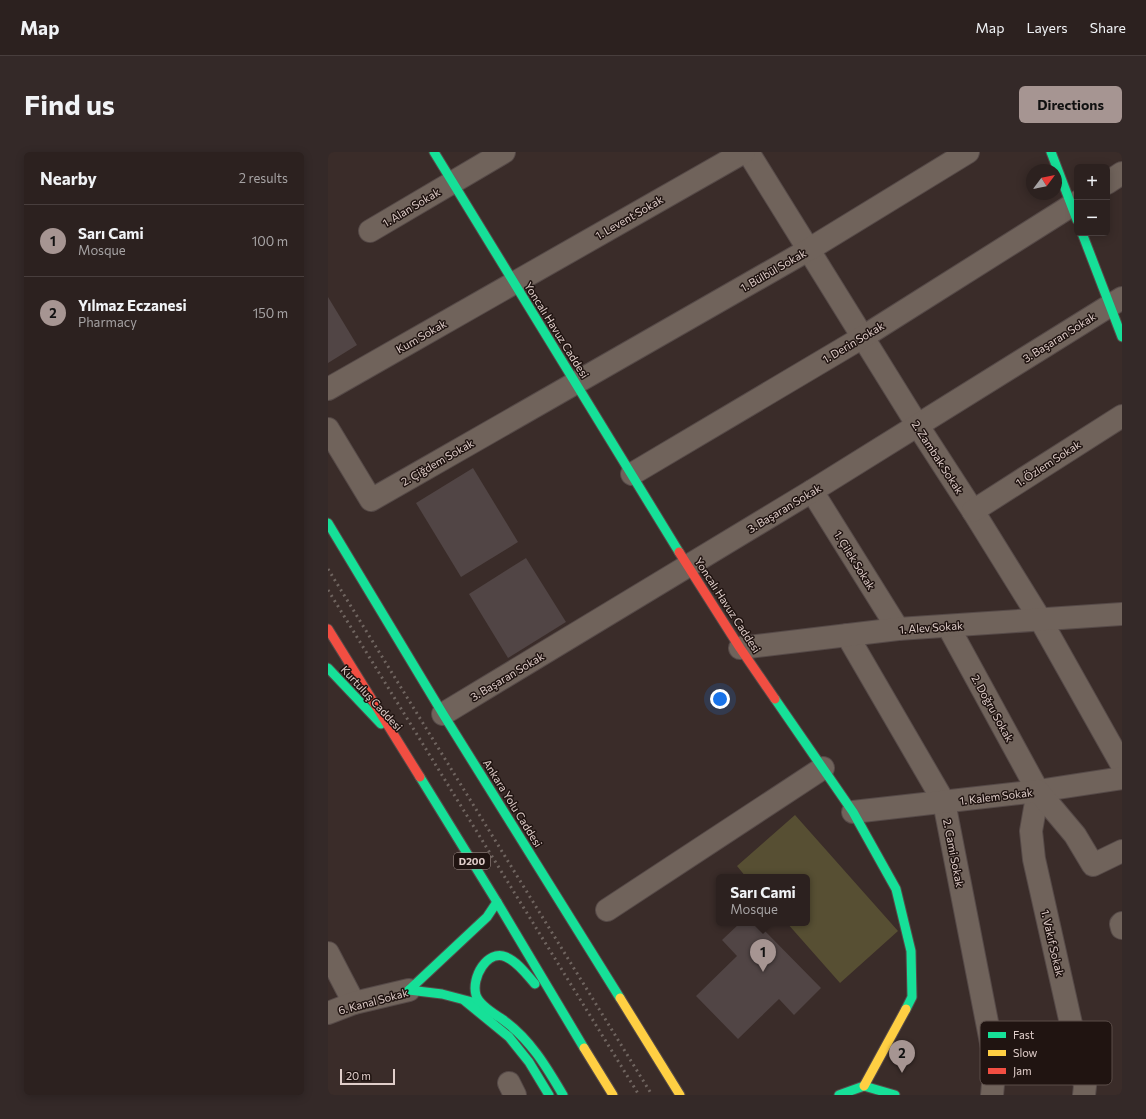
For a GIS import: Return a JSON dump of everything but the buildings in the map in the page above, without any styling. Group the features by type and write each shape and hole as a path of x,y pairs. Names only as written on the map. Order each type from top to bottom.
{"main road":[{"name":"Yoncalı Havuz Caddesi","path":"434,152 688,567 740,648 853,812 896,889 912,951 912,997 867,1090"},
{"path":"1051,152 1074,207"},
{"path":"1084,236 1116,301 1122,337"},
{"name":"Ankara Yolu Caddesi","path":"328,523 444,714 680,1095"},
{"name":"D200","path":"328,629 497,902 562,1013 613,1095"},
{"name":"Kurtuluş Caddesi","path":"328,668 399,744"},
{"path":"478,936 487,917 497,902"},
{"path":"409,990 487,917"},
{"path":"562,1013 515,962 504,956 497,956 480,967 473,986 476,998 530,1043 563,1095"},
{"name":"6. Kanal Sokak","path":"409,990 442,994 483,1005"},
{"path":"464,991 465,1001 509,1036 530,1062 549,1095"},
{"path":"839,1095 867,1090 895,1095"}],"street":[{"name":"1. Alan Sokak","path":"370,231 504,152"},
{"name":"1. Levent Sokak","path":"514,282 744,152"},
{"name":"2. Zambak Sokak","path":"748,152 1040,620 1122,765"},
{"name":"1. Bülbül Sokak","path":"576,384 808,250 968,152"},
{"path":"1110,181 1122,173"},
{"name":"1. Derin Sokak","path":"632,474 1074,210"},
{"name":"Kum Sokak","path":"328,389 514,282"},
{"name":"3. Başaran Sokak","path":"444,714 812,492 1116,301"},
{"name":"2. Çiğdem Sokak","path":"328,429 371,500 576,384"},
{"name":"1. Özlem Sokak","path":"973,511 1122,416"},
{"name":"1. Çilek Sokak","path":"812,492 898,629"},
{"name":"1. Alev Sokak","path":"740,648 898,629 1122,614"},
{"name":"2. Doğru Sokak","path":"948,626 1038,791"},
{"name":"2. Cami Sokak","path":"847,635 944,802 987,1021"},
{"path":"607,910 823,768"},
{"path":"1038,791 1122,778"},
{"name":"1. Kalem Sokak","path":"853,812 1038,791 1075,835 1093,865 1122,851"},
{"name":"1. Vakıf Sokak","path":"1038,791 1030,831 1034,859 1070,1021"},
{"path":"1122,923 1120,924 1122,928"},
{"path":"328,953 354,1003"},
{"name":"6. Kanal Sokak","path":"328,1013 354,1003 409,990"},
{"name":"2. Cami Sokak","path":"992,1095 993,1085"},
{"name":"1. Vakıf Sokak","path":"1084,1095 1085,1085"}],"shaded area":[{"path":"795,815 898,931 840,983 790,926 810,926 810,874 744,874 737,866"}],"railway":[{"path":"328,569 652,1095"},
{"path":"328,590 639,1095"}],"traffic: fast":[{"path":"434,152 679,552"},
{"path":"1051,152 1074,212"},
{"path":"1083,236 1122,337"},
{"path":"328,523 443,714 620,998"},
{"path":"328,668 381,724"},
{"path":"775,699 853,812 896,889 911,951 912,997 906,1009"},
{"path":"420,777 584,1048"},
{"path":"409,990 487,917 497,902"},
{"path":"535,984 514,962 506,957 499,956 493,957 482,967 478,973 475,988 476,995 480,1002 512,1027 529,1044 544,1063 563,1095"},
{"path":"409,990 442,994 480,1004"},
{"path":"465,1001 509,1037 529,1062 549,1095"},
{"path":"839,1095 864,1086 895,1095"}],"traffic: slow":[{"path":"620,998 680,1095"},
{"path":"864,1086 906,1009"},
{"path":"584,1048 613,1095"}],"traffic: jam":[{"path":"679,552 740,648 775,699"},
{"path":"328,629 420,777"}],"place":[{"name":"Sarı Cami","path":"763,972"},
{"name":"Yılmaz Eczanesi","path":"902,1073"}]}
